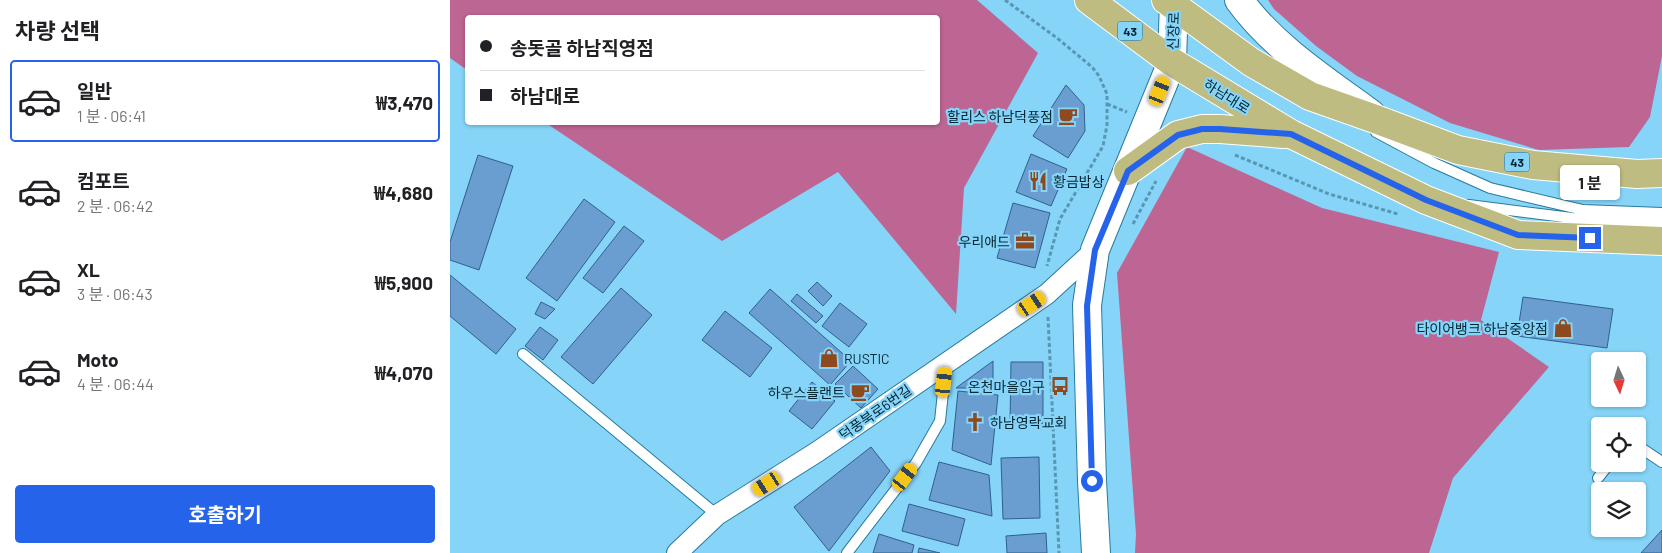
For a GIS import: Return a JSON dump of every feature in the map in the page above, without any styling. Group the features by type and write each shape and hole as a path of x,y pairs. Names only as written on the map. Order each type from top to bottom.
{"main road":[{"name":"하남대로","path":"1089,0 1172,62 1291,134 1426,200 1518,235 1662,240"},
{"name":"43","path":"1171,2 1251,62 1310,96 1458,150 1533,165 1637,174 1662,173"},
{"path":"1128,171 1178,135 1202,129 1291,134"}],"street":[{"path":"1240,0 1249,14 1294,57 1378,120"},
{"name":"신장로","path":"1096,553 1087,306 1095,250 1172,62 1171,2"},
{"name":"덕풍북로6번길","path":"677,553 718,515 817,452 1047,294 1095,250"}],"lane":[{"path":"1310,96 1434,163 1490,188 1583,210 1662,213"},
{"path":"1426,200 1572,218 1662,224"},
{"path":"523,354 718,515"},
{"path":"847,553 916,463 940,420 946,363"},
{"path":"1646,451 1662,462"},
{"path":"1598,478 1603,472"}],"path":[{"path":"1005,0 1057,38 1092,67 1104,85 1107,94 1107,104"},
{"path":"1129,232 1156,180"},
{"path":"1054,443 1060,553"}],"shaded area":[{"path":"450,0 977,0 1038,53 964,188 956,314 838,172 722,241 549,125 940,125 940,15 465,15 465,69 450,58"},
{"path":"1268,0 1662,0 1662,56 1650,117 1629,147 1539,150 1450,123 1357,76 1316,46 1274,9"},
{"path":"1187,147 1322,208 1499,252 1481,320 1549,367 1453,478 1429,553 1135,553 1136,534 1117,273"}],"building":[{"path":"1066,85 1084,105 1085,131 1068,158 1033,136"},
{"path":"1031,154 1067,169 1051,206 1016,192"},
{"path":"478,155 513,166 479,270 450,260 450,242"},
{"path":"584,199 615,222 557,301 526,278"},
{"path":"1013,203 1050,213 1035,268 997,258"},
{"path":"624,226 644,241 603,293 583,278"},
{"path":"450,275 516,329 496,354 450,316"},
{"path":"817,282 832,296 823,306 808,291"},
{"path":"621,288 652,315 593,384 561,357"},
{"path":"770,289 851,361 830,385 749,313"},
{"path":"797,294 823,316 816,323 791,301"},
{"path":"1523,297 1613,309 1607,348 1517,336"},
{"path":"541,302 555,309 545,319 535,314"},
{"path":"840,303 867,324 849,347 822,326"},
{"path":"725,311 772,348 750,377 702,340"},
{"path":"540,327 558,340 543,360 525,346"},
{"path":"993,361 993,388 956,388"},
{"path":"1011,362 1043,362 1043,424 1010,423"},
{"path":"853,366 878,389 861,408 835,384"},
{"path":"812,382 835,401 812,429 789,411"},
{"name":"하남영락교회","path":"958,391 998,395 991,465 952,450"},
{"path":"871,447 890,471 829,551 794,507"},
{"path":"1039,457 1040,518 1003,519 1001,458"},
{"path":"939,462 989,475 992,516 929,500"},
{"path":"909,504 965,519 958,546 902,531"},
{"path":"1662,530 1662,553 1641,553"},
{"path":"1046,533 1047,553 1007,553 1006,536"},
{"path":"879,534 914,545 912,553 873,553"},
{"path":"919,548 940,553 918,553"}],"place":[{"name":"할리스 하남덕풍점","path":"1068,116"},
{"name":"황금밥상","path":"1038,181"},
{"name":"우리애드","path":"1025,241"},
{"name":"타이어뱅크 하남중앙점","path":"1563,328"},
{"name":"RUSTIC","path":"829,358"},
{"name":"온천마을입구","path":"1060,386"},
{"name":"하우스플랜트","path":"860,392"},
{"name":"하남영락교회","path":"975,422"}],"route":[{"path":"1092,481 1087,306 1095,250 1128,171 1178,135 1202,129 1291,134 1426,200 1518,235 1590,238"}]}
